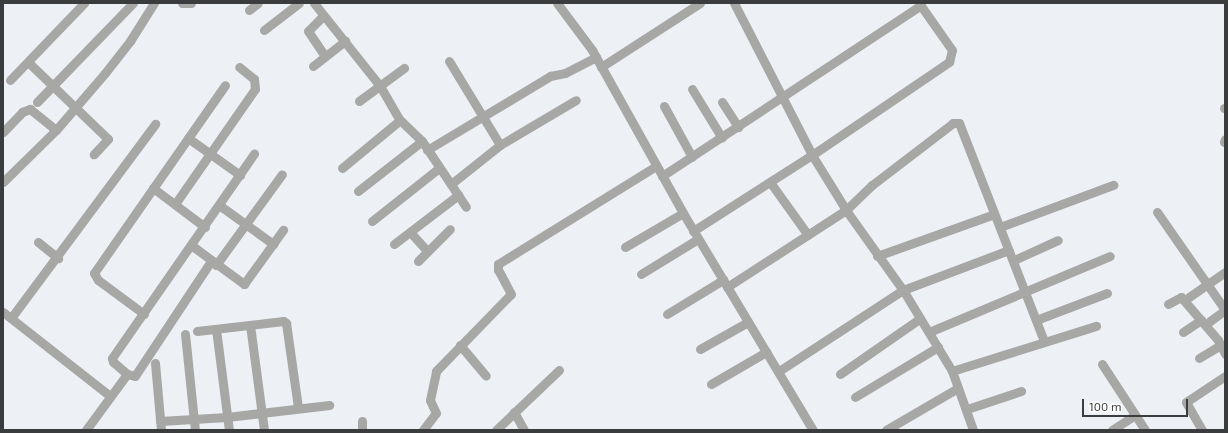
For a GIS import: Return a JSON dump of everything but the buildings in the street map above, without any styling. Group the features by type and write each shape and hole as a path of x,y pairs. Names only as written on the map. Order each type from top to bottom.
{"street":[{"path":"10,80 84,3"},
{"path":"37,102 133,3"},
{"path":"3,182 56,130 75,108 130,41 154,3"},
{"path":"182,3 191,3"},
{"path":"249,10 258,3"},
{"path":"264,30 299,3"},
{"path":"314,3 380,86 400,120 422,141 466,207"},
{"path":"557,3 596,56 683,213 813,430"},
{"path":"601,67 700,3"},
{"path":"734,3 812,156 846,210 902,290 952,372 967,409 973,430"},
{"path":"641,274 770,182 812,156 949,62 952,50 920,4 782,99 662,176"},
{"path":"323,16 308,30 326,56"},
{"path":"313,66 344,41"},
{"path":"427,150 550,76 565,74 596,56"},
{"path":"449,61 500,144"},
{"path":"28,62 108,139 94,154"},
{"path":"175,204 254,89 254,79 239,67"},
{"path":"359,101 404,68"},
{"path":"144,314 98,280 94,274 225,85"},
{"path":"692,89 722,138"},
{"path":"451,184 500,144 576,100"},
{"path":"722,102 738,127"},
{"path":"664,106 692,157"},
{"path":"3,132 22,112 30,109 56,130"},
{"path":"342,168 400,120"},
{"path":"667,314 725,284 808,235 846,210 872,185 953,123 959,123 994,214 1014,260 1044,341"},
{"path":"11,318 58,258 155,124"},
{"path":"188,138 240,175"},
{"path":"358,191 422,141"},
{"path":"254,154 112,360 127,374 135,376 214,263 246,224 282,174"},
{"path":"423,430 436,413 430,400 436,371 511,294 498,270 501,261 656,166"},
{"path":"372,221 439,168"},
{"path":"770,182 808,235"},
{"path":"1000,226 1113,185"},
{"path":"153,188 205,227"},
{"path":"394,244 458,194"},
{"path":"219,205 273,244"},
{"path":"1157,212 1225,310 1183,332"},
{"path":"625,247 683,213"},
{"path":"877,256 994,214"},
{"path":"418,261 450,229"},
{"path":"191,246 244,284 283,230"},
{"path":"410,232 427,251"},
{"path":"1014,260 1058,240"},
{"path":"38,242 58,258"},
{"path":"779,371 902,290 1010,250"},
{"path":"929,332 1110,256"},
{"path":"1189,298 1225,272"},
{"path":"1036,320 1107,293"},
{"path":"1168,304 1181,297 1205,321 1225,354"},
{"path":"3,312 110,396"},
{"path":"840,374 919,319"},
{"path":"700,349 748,322"},
{"path":"197,331 250,325 286,323 298,408"},
{"path":"250,325 264,430"},
{"path":"952,372 1044,341 1096,326"},
{"path":"216,329 229,430"},
{"path":"185,334 195,430"},
{"path":"460,345 486,376"},
{"path":"1199,358 1220,345"},
{"path":"855,398 938,347"},
{"path":"711,384 766,352"},
{"path":"155,363 161,425 194,419 227,417 329,404"},
{"path":"1102,364 1145,430"},
{"path":"496,430 559,370"},
{"path":"86,430 127,374"},
{"path":"1202,430 1186,402 1189,398 1225,376"},
{"path":"886,430 958,388"},
{"path":"967,409 1022,391"},
{"path":"514,412 524,430"},
{"path":"1112,430 1135,415"}]}
